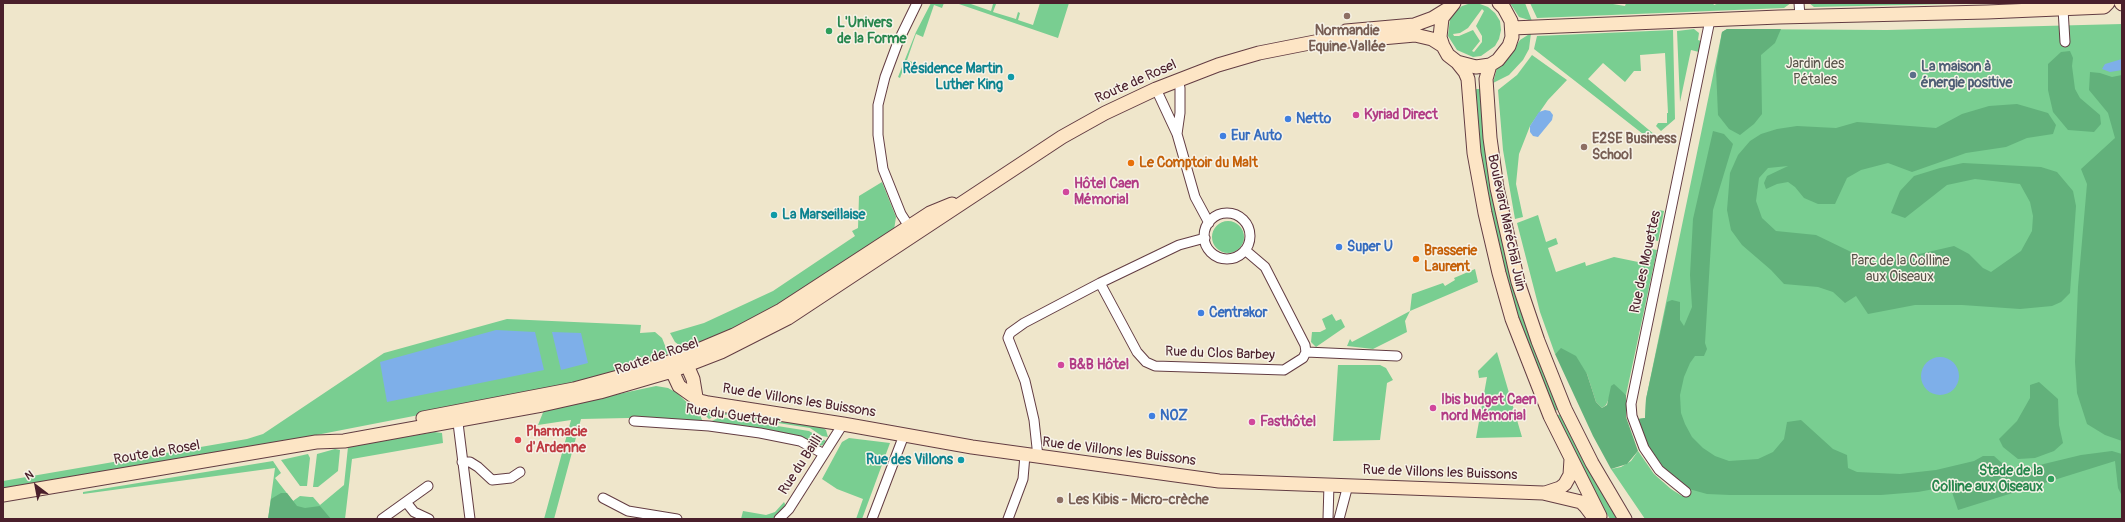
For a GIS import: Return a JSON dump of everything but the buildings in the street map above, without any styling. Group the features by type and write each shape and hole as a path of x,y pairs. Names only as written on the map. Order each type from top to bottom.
{"street":[{"path":"912,231 893,196 883,168 878,135 878,105 885,77 898,42 917,3"},
{"path":"1457,62 1476,67 1490,65 1498,60 1509,46 1512,28 1508,14 1499,3"},
{"path":"1799,3 1800,16"},
{"path":"1512,28 2043,6 2063,9 2104,7 2108,3"},
{"path":"1443,46 1440,28 1450,7"},
{"name":"Route de Rosel","path":"3,495 316,442 344,440 457,416 600,392 746,340 788,318 912,231 930,213 968,198 1062,137 1105,113 1156,89 1178,80 1259,53 1336,38 1346,31 1414,25 1433,18 1450,7"},
{"path":"2063,9 2065,42"},
{"name":"Rue des Mouettes","path":"1686,492 1659,470 1644,448 1632,416 1631,404 1710,20"},
{"name":"Route de Rosel","path":"1336,38 1348,41 1415,35 1432,39 1443,46"},
{"name":"Boulevard Maréchal Juin","path":"1443,46 1448,55 1457,62 1465,72 1468,79 1476,160 1491,242 1504,295 1536,383 1571,459 1602,519"},
{"name":"Boulevard Maréchal Juin","path":"1490,65 1486,78 1486,102 1497,188 1518,282 1546,362 1565,409 1592,463 1625,519"},
{"path":"1177,134 1180,113 1180,88 1178,80"},
{"path":"1156,89 1177,134 1195,197 1208,223 1204,238 1208,248 1220,258 1236,257 1245,250 1250,236 1249,230 1242,219 1232,214 1222,214 1208,223"},
{"path":"1038,457 1034,420 1025,381 1008,338 1010,333 1019,326 1100,283 1179,245 1204,238"},
{"path":"1245,250 1265,267 1305,345 1306,352 1397,356"},
{"name":"Rue du Clos Barbey","path":"1100,283 1141,358 1155,366 1284,370 1303,358 1306,352"},
{"name":"Rue de Villons les Buissons","path":"679,365 679,386 700,401 1038,457 1220,481 1543,493"},
{"path":"457,416 470,519"},
{"name":"Rue du Guetteur","path":"634,421 709,426 760,433 800,441 824,454"},
{"name":"Rue du Bailli","path":"779,519 789,509 843,424"},
{"path":"872,519 904,435"},
{"path":"1008,519 1023,479 1025,455"},
{"path":"1543,493 1560,488 1565,484 1570,475 1571,459"},
{"path":"462,462 470,462 492,480 512,478 520,472"},
{"path":"1328,519 1329,484"},
{"path":"1339,519 1348,485"},
{"path":"382,519 428,486"},
{"path":"1543,493 1580,502 1586,506 1595,519"},
{"path":"603,498 627,515 677,519"},
{"path":"406,502 414,512 429,519"}],"green space":[{"path":"931,3 944,3 942,8 934,5 923,37 916,34 907,60 915,63 911,73 903,70 900,78 898,77 916,32"},
{"path":"956,3 968,3 991,11 993,4 996,4 993,12 1016,19 1018,12 1020,13 1018,20 1033,25 1040,3 1069,3 1058,38"},
{"path":"1471,3 1488,7 1495,13 1500,21 1501,30 1499,39 1495,46 1481,56 1473,57 1457,50 1448,36 1450,19 1462,6","holes":["1482,9 1484,11 1476,26 1482,36 1482,42 1474,52 1472,51 1480,41 1473,30 1459,36 1454,36 1453,34 1460,33 1468,28"]},
{"path":"1510,3 1525,3 1532,21 1519,17"},
{"path":"1530,3 1607,3 1625,6 1626,3 1713,3 1714,5 1719,3 1791,3 1784,8 1537,18"},
{"path":"1809,3 1993,3 1814,7"},
{"name":"Parc de la Colline aux Oiseaux","path":"2122,24 2122,519 1645,519 1611,469 1621,467 1631,461 1638,451 1654,474 1671,489 1682,496 1689,489 1662,466 1638,419 1645,418 1646,399 1722,32 1727,29 1887,30"},
{"path":"1694,29 1699,33 1698,40 1701,41 1699,52 1691,50 1680,102 1677,31"},
{"path":"1727,29 1781,29 1775,43 1761,55 1762,114 1754,124 1740,135 1729,129 1718,115 1716,68 1722,32"},
{"path":"1673,30 1675,119 1661,131 1656,126 1658,123 1667,123 1668,113 1665,53 1640,55 1641,71 1634,71 1625,82 1603,63 1588,79 1655,135 1653,138 1643,134 1534,49 1537,36"},
{"path":"1531,33 1529,49 1523,60 1509,75 1493,83 1497,68 1509,57 1520,40"},
{"path":"2070,51 2073,58 2072,66 2075,89 2080,98 2100,115 2101,124 2094,132 2068,130 2053,112 2048,90 2048,64 2061,52"},
{"path":"1532,55 1567,80 1548,100 1530,126 1519,154 1516,184 1523,217 1515,219 1503,150 1498,90 1517,75"},
{"path":"2090,72 2100,73 2112,77 2122,75 2122,441 2105,435 2087,424 2077,393 2075,362 2078,287 2087,184 2081,169 2115,138 2108,113 2089,90"},
{"path":"1473,89 1481,89 1488,154 1561,408 1553,412 1510,299 1483,181"},
{"path":"2017,104 2048,113 2056,125 2053,134 2027,138 2006,147 1966,153 1912,172 1888,163 1861,170 1847,178 1835,204 1818,204 1804,198 1795,187 1788,182 1777,184 1766,189 1764,183 1767,176 1788,166 1768,168 1759,178 1756,201 1762,218 1776,231 1816,235 1876,264 1954,246 1969,254 1983,268 1991,272 2021,251 2032,231 2033,216 2030,202 2020,184 1975,179 1947,185 1905,218 1891,213 1900,191 1914,176 1963,163 2041,167 2057,172 2073,191 2076,206 2070,293 2061,302 2052,306 2020,309 1962,305 1915,305 1868,314 1856,296 1845,303 1833,292 1818,287 1784,284 1771,270 1742,245 1731,230 1727,210 1730,173 1738,155 1750,141 1761,134 1777,129 1797,126 1836,128 1857,122 1936,128 1962,114 1989,106"},
{"path":"1713,131 1724,134 1733,144 1713,210 1705,343 1707,349 1704,356 1695,356 1690,363 1684,377 1680,395 1681,413 1685,424 1692,437 1703,448 1715,456 1729,461 1758,459 1773,452 1784,439 1787,422 1801,420 1833,449 1847,455 1848,468 1857,472 1900,474 1936,470 1974,461 1983,456 1994,456 2003,464 2019,470 2081,455 2112,451 2122,454 2122,496 2118,488 2115,461 1958,510 1950,486 1918,492 1881,495 1730,495 1707,494 1689,489 1670,475 1648,448 1638,419 1645,418 1646,399 1667,302 1672,300 1680,302 1680,320 1684,326 1692,307 1690,275 1693,219"},
{"path":"882,182 896,217 894,230 758,319 690,347 679,345 675,342 670,333 704,323 773,291 855,236 852,231 858,228 859,196"},
{"path":"1659,210 1664,211 1658,241 1648,239 1651,223 1657,222"},
{"path":"1538,215 1546,242 1556,238 1558,244 1548,248 1556,272 1585,262 1586,266 1614,257 1643,263 1646,248 1657,250 1626,395 1618,390 1610,396 1606,405 1602,408 1596,402 1587,374 1561,349 1555,354 1540,312 1517,223"},
{"path":"1225,221 1231,221 1241,228 1244,237 1243,243 1237,250 1231,253 1225,253 1215,246 1212,240 1212,234 1219,224"},
{"path":"1475,269 1478,282 1410,311 1412,294 1443,283 1445,286 1455,280 1454,278"},
{"path":"1410,311 1405,321 1407,332 1373,349 1347,346 1350,339 1352,342"},
{"path":"1332,314 1336,321 1341,319 1345,327 1316,347 1311,342 1312,332 1320,332 1326,329 1322,319"},
{"path":"507,319 641,325 640,333 655,332 662,338 668,353 662,359 578,384 265,445 3,488 3,481 247,439 263,434 384,353"},
{"path":"1561,348 1576,356 1587,374 1596,402 1602,408 1607,405 1611,386 1614,384 1626,395 1626,417 1638,451 1627,464 1611,469 1593,436 1555,354"},
{"path":"1497,352 1522,437 1476,438 1487,377 1479,378 1478,371"},
{"path":"1338,365 1380,365 1386,368 1393,380 1387,383 1380,440 1333,441"},
{"path":"2039,382 2058,399 2059,425 2063,443 2054,451 2035,458 2018,459 2003,447 1999,439 2017,421 2030,398 2030,385"},
{"path":"656,386 668,388 677,393 700,415 703,422 628,418 581,419 554,519 544,519 571,420 538,425 544,410"},
{"path":"694,405 819,425 826,430 828,437 822,436 810,428 720,414 709,419"},
{"path":"1562,413 1619,519 1610,519 1591,488 1555,417"},
{"path":"720,417 809,431 826,441 823,445 819,446 712,423 712,421"},
{"path":"434,432 442,433 443,443 352,459 345,519 268,519 275,468 83,494 83,492 273,461 281,473 275,478 293,501 300,496 313,497 320,505 344,485 348,447"},
{"path":"849,438 890,443 862,519 856,519 863,499 837,489 822,479 842,442"},
{"path":"335,449 340,450 338,471 318,487 313,487 317,454"},
{"path":"308,454 310,458 307,486 300,486 281,460"},
{"path":"281,493 287,493 297,506 305,508 320,506 331,519 268,519 271,499"},
{"path":"784,502 786,506 774,519 741,519 743,511 766,515 775,512"}],"water":[{"path":"2122,59 2122,70 2110,72 2102,69 2105,64"},
{"path":"1545,110 1550,111 1553,115 1552,120 1538,137 1533,136 1530,132 1530,126 1539,112"},
{"path":"496,330 535,332 544,370 387,402 380,362"},
{"path":"552,332 581,333 588,363 561,370"},
{"path":"1936,357 1944,357 1954,362 1958,369 1958,383 1954,390 1944,395 1936,395 1926,390 1924,387 1921,380 1921,372 1926,362 1929,360"}],"place":[{"name":"Normandie Equine Vallée","path":"1347,16"},
{"name":"L'Univers de la Forme","path":"829,31"},
{"name":"La maison à énergie positive","path":"1913,75"},
{"name":"Résidence Martin Luther King","path":"1011,77"},
{"name":"Kyriad Direct","path":"1356,115"},
{"name":"Netto","path":"1288,119"},
{"name":"Eur Auto","path":"1223,136"},
{"name":"E2SE Business School","path":"1584,147"},
{"name":"Le Comptoir du Malt","path":"1131,163"},
{"name":"Hôtel Caen Mémorial","path":"1066,192"},
{"name":"La Marseillaise","path":"774,215"},
{"name":"Super U","path":"1339,247"},
{"name":"Brasserie Laurent","path":"1416,259"},
{"name":"Centrakor","path":"1201,313"},
{"name":"B&B Hôtel","path":"1061,365"},
{"name":"Ibis budget Caen nord Mémorial","path":"1433,408"},
{"name":"NOZ","path":"1152,416"},
{"name":"Fasthôtel","path":"1252,422"},
{"name":"Pharmacie d'Ardenne","path":"518,440"},
{"name":"Rue des Villons","path":"961,460"},
{"name":"Stade de la Colline aux Oiseaux","path":"2051,479"},
{"name":"Les Kibis - Micro-crèche","path":"1060,500"}],"park label":[{"name":"Jardin des Pétales","path":"1815,72"}]}
